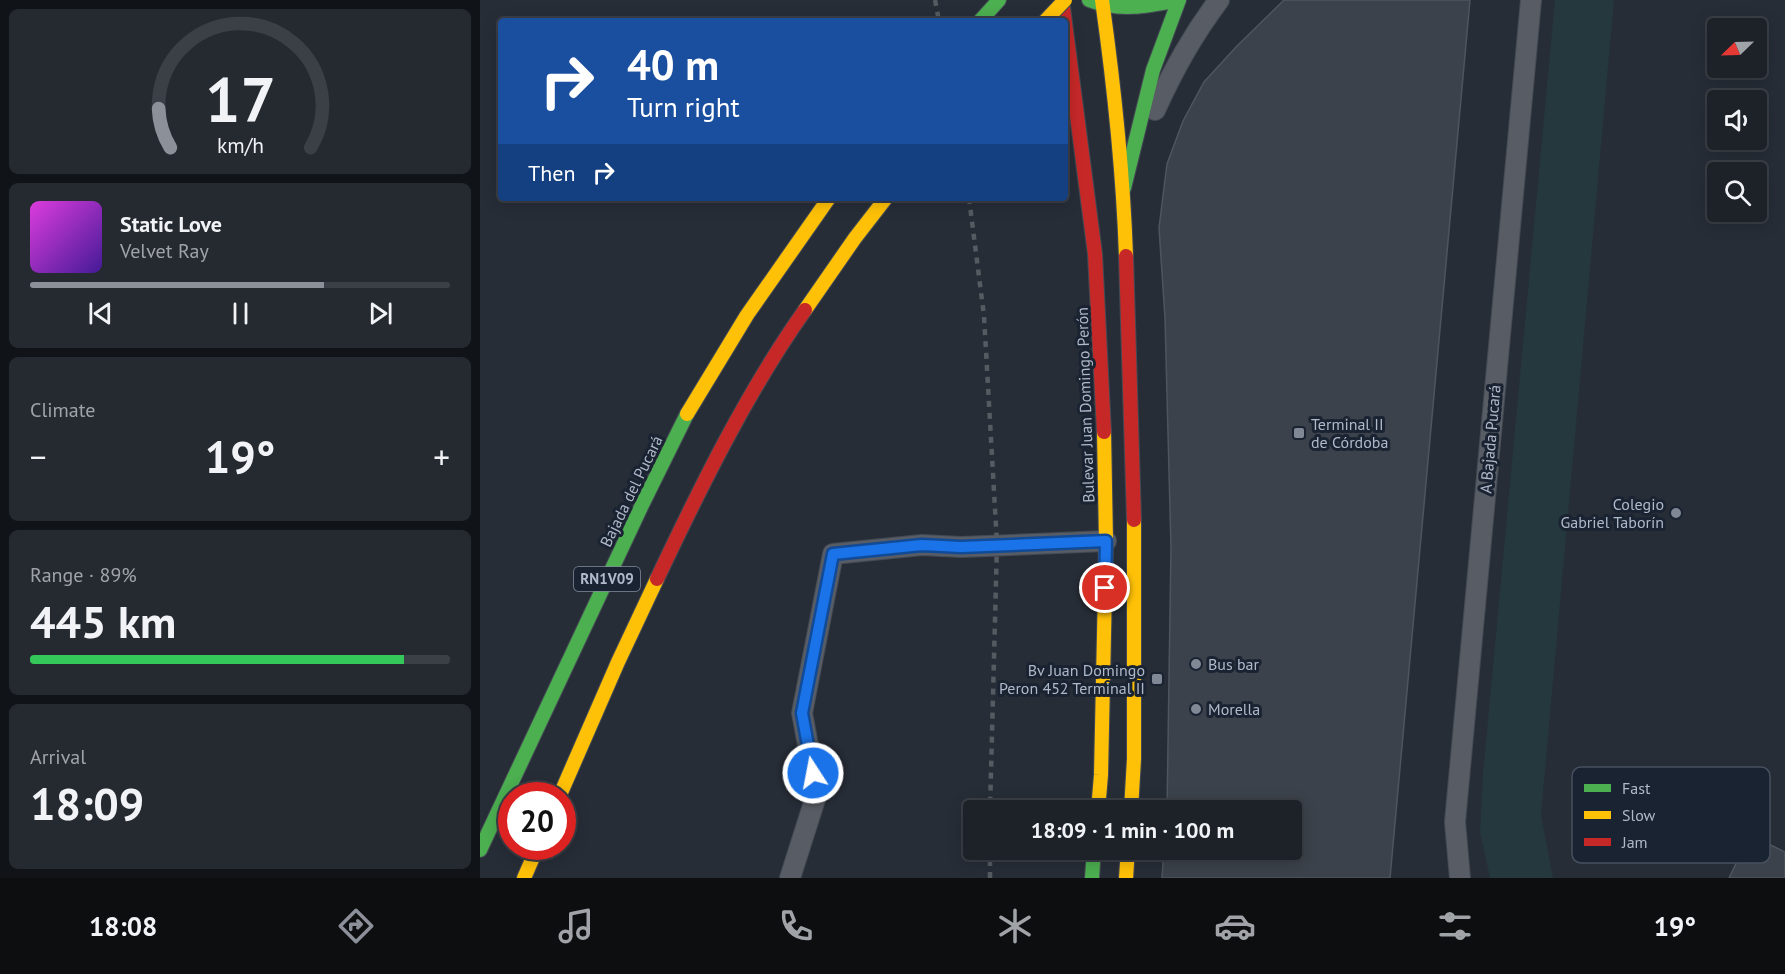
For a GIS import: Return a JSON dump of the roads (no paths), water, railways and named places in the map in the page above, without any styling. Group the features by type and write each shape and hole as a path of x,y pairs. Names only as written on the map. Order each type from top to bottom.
{"main road":[{"path":"983,18 999,0"},
{"path":"1048,18 1064,0"},
{"name":"Bulevar Juan Domingo Perón","path":"1064,0 1066,18"},
{"path":"1089,0 1119,9 1179,0"},
{"path":"1124,188 1153,70 1179,0"},
{"path":"1102,4 1115,89 1124,188 1135,539 1134,759 1132,800"},
{"name":"Bulevar Juan Domingo Perón","path":"1068,33 1095,254 1104,399 1106,541 1099,800"},
{"name":"Bajada del Pucará","path":"480,850 641,507 688,413 747,315 827,201"},
{"name":"RN1V09","path":"566,782 618,662 698,492 782,342 884,201"},
{"path":"524,878 532,860"},
{"path":"1092,878 1093,860"},
{"path":"1126,878 1127,860"}],"lane":[{"path":"1124,188 1151,118 1177,62 1200,25 1220,0"},
{"name":"A Bajada Pucará","path":"1460,878 1455,822 1531,0"},
{"path":"790,878 817,793 802,713 833,554 922,545 961,547 1106,541"}],"railway":[{"path":"935,0 938,18"},
{"path":"969,201 984,316 997,544 990,800"},
{"path":"990,860 990,878"}],"place":[{"name":"Terminal II de Córdoba","path":"1299,433"},
{"name":"Colegio Gabriel Taborín","path":"1676,513"},
{"name":"Bus bar","path":"1196,664"},
{"name":"Bv Juan Domingo Peron 452 Terminal II","path":"1157,679"},
{"name":"Morella","path":"1196,709"}]}
